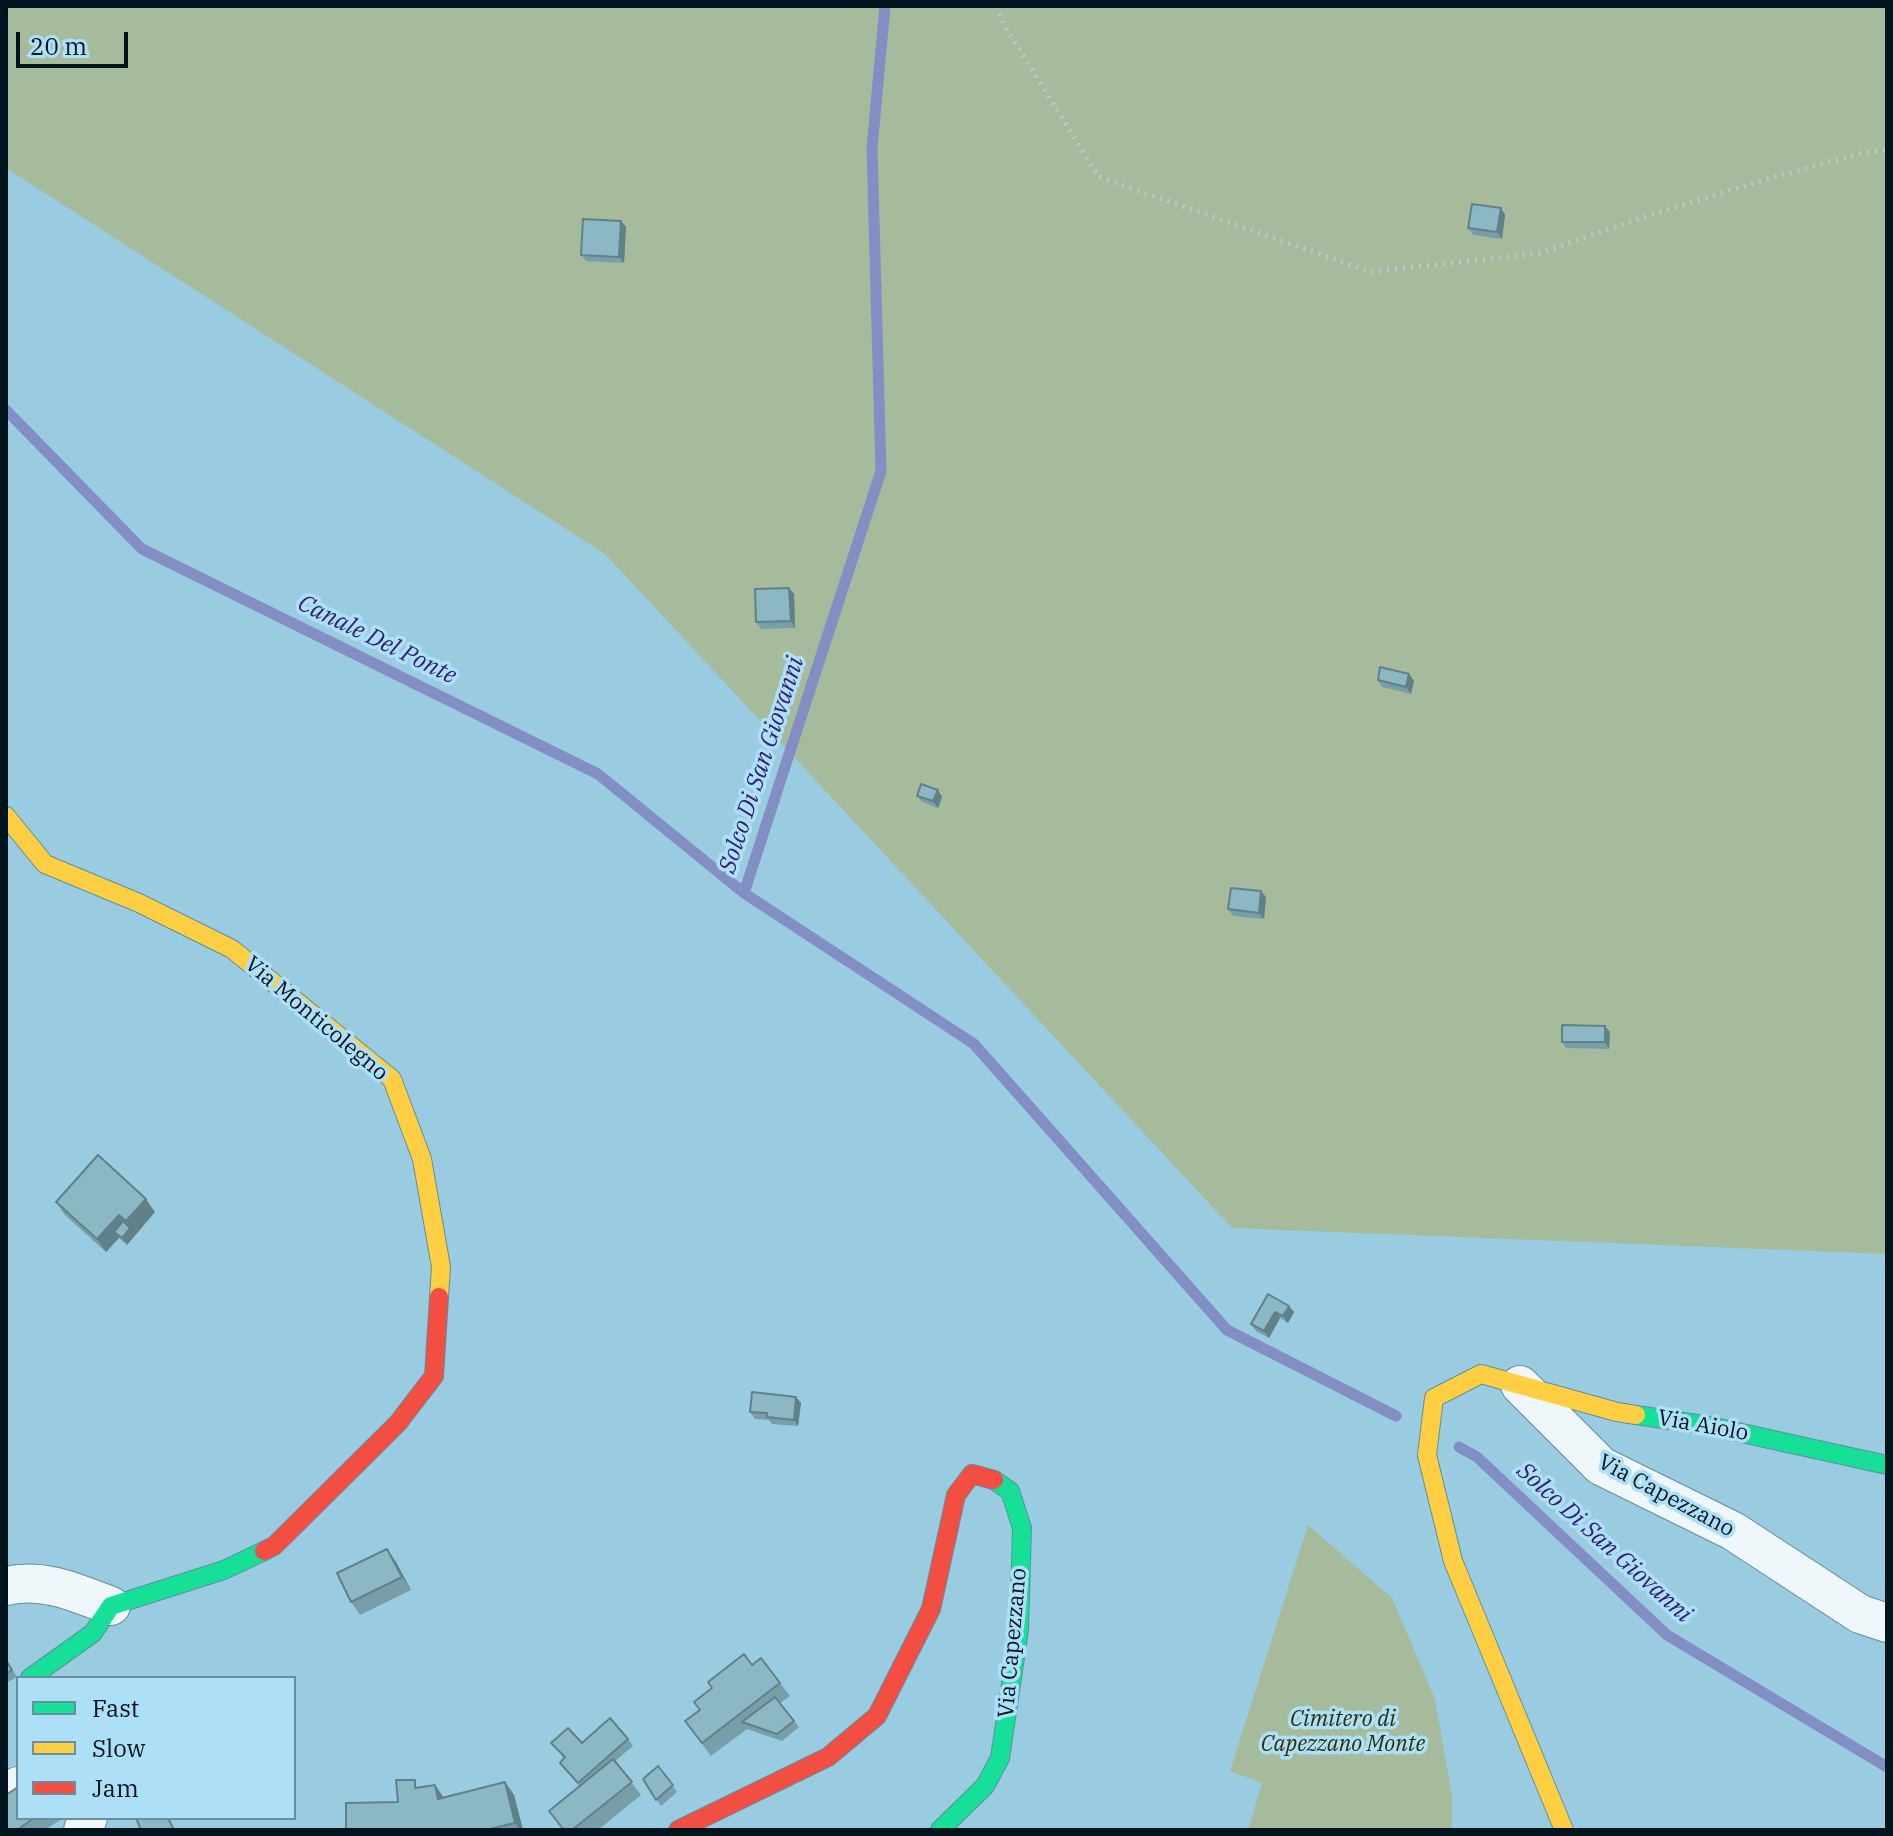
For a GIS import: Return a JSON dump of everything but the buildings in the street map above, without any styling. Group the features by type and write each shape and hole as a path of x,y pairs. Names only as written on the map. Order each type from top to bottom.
{"street":[{"name":"Via Monticolegno","path":"6,816 45,864 139,903 232,949 392,1079 422,1159 441,1267 434,1376 398,1423 274,1546 224,1570 111,1606"},
{"name":"Via Capezzano","path":"1564,1830 1453,1561 1427,1455 1434,1398 1481,1374 1520,1385 1601,1466 1733,1531 1860,1614 1887,1623"},
{"name":"Via Aiolo","path":"1520,1385 1617,1412 1710,1426 1887,1465"},
{"name":"Via Capezzano","path":"678,1830 828,1757 877,1716 931,1609 956,1495 972,1474 990,1477 1010,1491 1022,1528 1019,1630 1000,1758 985,1786 940,1830"},
{"path":"6,1586 23,1582 62,1587 111,1606 93,1633 33,1676"}],"path":[{"path":"997,6 1004,25 1099,177 1371,272 1540,253 1757,182 1862,153 1887,150"}],"green space":[{"path":"6,6 1887,6 1887,1254 1232,1228 605,554 6,168"},
{"name":"Cimitero di Capezzano Monte","path":"1308,1525 1392,1598 1435,1699 1452,1796 1452,1830 1248,1830 1262,1783 1230,1771"}],"waterway":[{"name":"Solco Di San Giovanni","path":"744,893 881,471 872,148 885,6"},
{"name":"Canale Del Ponte","path":"6,410 142,549 598,774 744,893 974,1044 1227,1330 1396,1416"},
{"name":"Solco Di San Giovanni","path":"1459,1447 1477,1457 1667,1635 1887,1767"}],"traffic: fast":[{"path":"1636,1415 1710,1426 1887,1465"},
{"path":"940,1830 985,1786 1000,1758 1019,1630 1022,1528 1010,1491 994,1480"},
{"path":"33,1676 93,1633 111,1606 224,1570 264,1551"}],"traffic: slow":[{"path":"6,816 45,864 139,903 232,949 392,1079 422,1159 441,1267 439,1297"},
{"path":"1564,1830 1453,1561 1427,1455 1434,1398 1481,1374 1636,1415"}],"traffic: jam":[{"path":"264,1551 274,1546 398,1423 434,1376 439,1297"},
{"path":"678,1830 828,1757 877,1716 931,1609 956,1495 972,1474 994,1480"}]}
